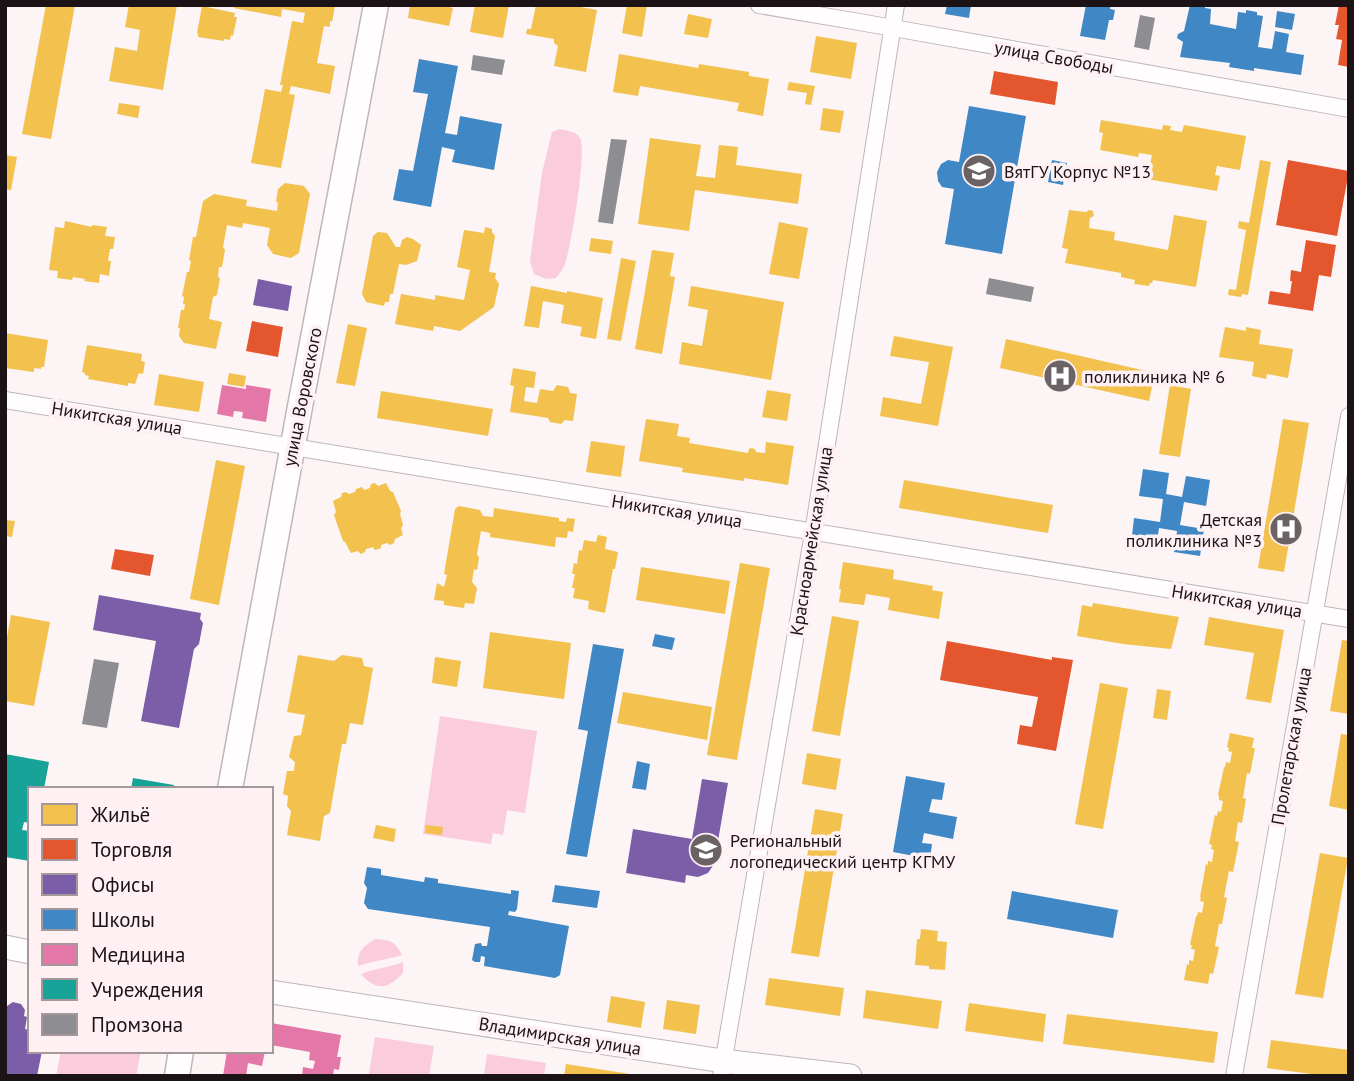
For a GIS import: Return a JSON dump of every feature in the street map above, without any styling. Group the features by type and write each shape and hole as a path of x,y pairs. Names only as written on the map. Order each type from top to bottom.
{"main road":[{"name":"улица Воровского","path":"230,787 376,5"},
{"path":"5,947 28,952"},
{"name":"Владимирская улица","path":"273,992 722,1068 850,1076"},
{"path":"177,1076 181,1053"}],"street":[{"name":"улица Свободы","path":"759,5 1349,109"},
{"name":"Красноармейская улица","path":"722,1068 813,533 896,5"},
{"name":"Никитская улица","path":"5,400 1349,619"},
{"name":"Пролетарская улица","path":"1234,1076 1349,416"}],"shaded area":[{"path":"560,129 580,138 580,180 565,264 556,278 546,279 534,274 530,261 542,173 552,132"},
{"path":"440,716 537,731 525,813 507,810 503,835 493,833 491,844 423,834"},
{"path":"375,939 392,942 402,955 358,966 362,950"},
{"path":"403,962 403,973 387,985 372,984 361,974 392,966"},
{"path":"375,1037 434,1046 429,1076 369,1074"},
{"path":"61,1053 141,1053 136,1076 56,1076"},
{"path":"487,1054 546,1063 544,1076 484,1076"}],"building: Жильё":[{"path":"46,5 75,5 51,139 22,134"},
{"path":"129,5 177,5 163,90 109,81 115,47 137,51 140,30 125,27"},
{"path":"235,5 335,6 330,27 324,26 317,63 335,66 330,94 291,86 289,94 295,95 281,168 251,163 265,89 281,92 292,21 303,23 305,13 282,9 281,17 234,8"},
{"path":"410,5 442,5 453,8 449,26 408,18"},
{"path":"475,5 509,5 503,38 470,32"},
{"path":"536,5 570,5 597,10 586,72 554,66 558,46 554,39 526,34 527,29 531,29"},
{"path":"627,5 647,5 642,37 622,33"},
{"path":"202,6 235,13 234,17 237,17 230,40 198,37"},
{"path":"688,14 712,19 708,38 684,34"},
{"path":"816,36 857,43 851,79 810,72"},
{"path":"619,54 698,68 699,64 749,72 749,76 769,79 763,116 737,111 739,103 640,86 638,96 613,92"},
{"path":"789,82 815,86 811,105 805,104 807,93 787,90"},
{"path":"119,103 140,106 138,118 117,114"},
{"path":"823,108 844,111 840,133 820,130"},
{"path":"1101,120 1162,130 1163,125 1171,126 1170,130 1182,132 1184,125 1246,136 1240,170 1217,166 1215,175 1220,176 1217,191 1147,179 1152,155 1139,153 1138,157 1100,150 1103,133 1099,132"},
{"path":"650,138 701,145 696,176 715,178 719,145 738,147 736,165 802,174 798,204 695,190 689,231 638,224"},
{"path":"5,155 17,157 11,190 5,189"},
{"path":"1260,160 1271,162 1248,295 1228,295 1229,289 1236,290 1246,230 1238,228 1239,221 1249,223"},
{"path":"285,183 304,186 310,194 299,253 291,258 273,254 267,245 270,228 243,223 242,228 227,225 217,295 213,297 209,319 222,322 216,349 184,343 178,328 181,310 184,310 185,304 182,296 203,201 214,194 247,200 246,206 277,211 278,189"},
{"path":"1069,210 1093,211 1094,216 1090,218 1089,228 1115,232 1114,240 1168,250 1174,215 1207,221 1196,287 1153,280 1149,286 1134,284 1135,280 1121,277 1121,273 1065,263 1068,249 1062,248"},
{"path":"65,221 92,227 107,227 105,236 115,237 108,261 111,261 109,276 100,274 99,283 73,277 72,280 57,278 58,271 49,270 55,227 64,228"},
{"path":"779,222 808,228 799,279 769,274"},
{"path":"485,227 492,229 495,236 489,272 496,273 495,278 499,284 494,307 460,331 434,326 433,331 395,324 401,294 435,300 435,295 464,300 470,270 457,267 464,230 484,233"},
{"path":"378,232 387,233 396,247 400,247 402,240 407,237 421,245 417,261 406,265 399,264 393,294 390,294 389,302 385,302 384,306 366,302 362,294 373,236"},
{"path":"591,238 613,241 611,254 589,251"},
{"path":"652,250 674,253 670,276 675,277 662,354 635,349"},
{"path":"621,258 636,261 621,341 607,339"},
{"path":"531,286 603,298 596,339 580,336 582,327 561,323 564,305 543,301 539,328 524,326"},
{"path":"691,286 784,302 771,380 679,364 682,342 702,346 708,310 688,306"},
{"path":"348,324 367,328 355,386 336,383"},
{"path":"1225,327 1246,331 1246,327 1261,330 1259,344 1293,349 1288,378 1267,374 1266,379 1252,376 1254,362 1219,357"},
{"path":"5,333 48,340 44,367 34,368 34,372 5,368"},
{"path":"894,336 953,347 938,426 880,416 883,397 921,404 929,362 890,356"},
{"path":"1006,339 1155,373 1149,401 1000,368"},
{"path":"87,345 142,354 141,361 145,362 143,374 139,373 135,384 128,383 128,386 88,379 89,376 82,372"},
{"path":"513,368 536,372 534,388 526,387 524,401 537,403 540,389 553,391 557,385 568,387 570,393 577,394 573,421 565,420 561,424 550,422 548,418 510,412 514,386 510,385"},
{"path":"229,373 246,376 244,387 227,384"},
{"path":"159,374 204,382 199,412 154,405"},
{"path":"1170,385 1191,389 1180,457 1159,454"},
{"path":"767,390 791,394 787,421 762,417"},
{"path":"381,391 493,409 488,436 377,418"},
{"path":"646,419 679,424 677,436 690,438 689,443 748,453 751,448 765,453 766,442 794,446 788,485 682,472 683,468 639,461"},
{"path":"1283,419 1309,423 1284,572 1258,568"},
{"path":"591,441 625,446 621,477 586,472"},
{"path":"216,460 245,466 219,605 190,599"},
{"path":"904,480 1053,505 1048,533 899,508"},
{"path":"375,483 378,486 386,483 393,492 401,511 403,535 390,545 381,545 381,548 375,550 373,547 366,549 361,554 358,551 351,553 343,541 334,515 336,512 333,501 341,497 342,493 349,494 362,487 364,490"},
{"path":"459,506 480,510 483,516 493,517 494,508 559,518 559,521 566,522 567,518 575,519 573,532 568,531 567,538 556,537 555,547 490,537 490,533 481,531 477,570 474,569 472,582 477,588 474,604 465,603 464,608 444,605 444,601 434,600 437,583 444,587 455,509"},
{"path":"5,520 15,521 12,537 5,536"},
{"path":"598,535 607,537 605,549 618,552 605,613 588,609 589,601 573,598 575,588 572,588 574,563 577,564 579,550 582,551 584,540 596,542"},
{"path":"843,562 894,570 893,579 933,586 932,590 943,592 939,619 888,610 890,598 866,594 864,605 839,602"},
{"path":"740,563 770,568 737,760 707,755"},
{"path":"641,567 730,581 725,614 636,600"},
{"path":"1093,603 1179,617 1171,649 1077,636 1082,605 1092,607"},
{"path":"11,615 50,622 34,706 5,701 5,648"},
{"path":"832,616 859,621 840,736 812,731"},
{"path":"1209,617 1284,630 1271,703 1246,699 1254,653 1204,645"},
{"path":"490,632 571,643 564,699 483,688"},
{"path":"1342,640 1349,641 1349,714 1330,711"},
{"path":"298,655 334,661 342,655 362,658 364,666 373,668 363,725 350,723 346,744 342,744 330,813 324,816 320,841 287,835 291,811 287,806 288,796 283,794 287,771 294,771 295,762 289,757 294,736 301,735 305,715 287,712"},
{"path":"435,657 461,661 457,687 432,683"},
{"path":"1100,683 1128,688 1103,829 1075,824"},
{"path":"1157,689 1171,691 1167,720 1153,718"},
{"path":"623,692 712,707 707,740 617,723"},
{"path":"1230,733 1254,738 1252,748 1255,748 1250,774 1247,773 1242,823 1238,822 1235,841 1239,842 1233,872 1229,871 1224,897 1227,898 1215,946 1219,947 1208,984 1184,980 1187,964 1189,965 1189,960 1193,961 1195,950 1191,949 1190,945 1196,916 1198,912 1202,913 1204,902 1200,901 1200,897 1206,864 1208,865 1208,861 1212,862 1214,850 1209,844 1215,815 1217,816 1218,811 1221,812 1223,801 1219,800 1218,795 1224,767 1226,762 1230,763 1232,752 1228,751 1227,747"},
{"path":"1341,734 1349,735 1349,810 1329,806"},
{"path":"807,753 841,759 836,790 802,784"},
{"path":"815,809 843,814 819,957 791,953"},
{"path":"376,825 396,829 394,842 373,838"},
{"path":"426,825 443,827 442,835 425,833"},
{"path":"1320,853 1348,858 1323,998 1295,994"},
{"path":"921,929 938,931 937,941 947,942 945,970 915,965 917,939 920,939"},
{"path":"769,978 844,988 840,1016 765,1005"},
{"path":"866,990 942,1001 938,1029 863,1018"},
{"path":"611,996 645,1002 641,1028 607,1022"},
{"path":"667,1000 700,1005 696,1034 663,1029"},
{"path":"969,1003 1046,1014 1043,1042 965,1031"},
{"path":"1067,1014 1218,1032 1214,1063 1063,1044"},
{"path":"1271,1040 1349,1050 1349,1076 1326,1076 1267,1068"},
{"path":"566,1064 630,1074 630,1076 564,1076"}],"building: Торговля":[{"path":"1339,5 1349,5 1349,67 1338,65 1342,40 1336,39 1339,25 1335,25"},
{"path":"994,71 1058,82 1055,105 990,94"},
{"path":"1288,160 1349,171 1337,236 1276,225"},
{"path":"1306,240 1336,245 1331,277 1319,275 1313,311 1268,304 1270,291 1290,294 1291,270 1301,272"},
{"path":"252,321 283,327 278,357 246,351"},
{"path":"115,549 154,555 150,576 111,569"},
{"path":"947,641 1052,660 1052,657 1073,660 1056,751 1017,744 1020,725 1032,727 1038,697 940,680"}],"building: Офисы":[{"path":"258,279 292,286 288,311 253,305"},
{"path":"99,595 201,613 200,619 203,623 199,644 194,649 179,728 141,721 156,641 93,630"},
{"path":"702,779 728,783 714,864 708,873 698,877 686,875 685,883 626,873 633,829 692,839"},
{"path":"13,1002 21,1004 25,1010 28,1053 42,1053 37,1076 5,1076 7,1006"}],"building: Школы":[{"path":"947,5 971,5 969,18 945,14"},
{"path":"1086,5 1111,5 1110,9 1115,10 1113,20 1109,20 1105,40 1080,36"},
{"path":"1190,5 1205,5 1205,8 1211,9 1210,24 1236,29 1238,12 1257,12 1257,15 1263,16 1258,47 1272,49 1275,31 1289,34 1286,52 1304,55 1301,75 1254,68 1254,71 1229,67 1230,63 1180,57 1183,42 1177,38 1178,34 1184,31"},
{"path":"1277,11 1295,14 1292,30 1275,27"},
{"path":"419,59 458,66 445,133 457,135 460,116 502,124 494,170 452,162 455,150 442,147 431,207 393,200 399,169 413,171 428,94 413,92"},
{"name":"ВятГУ Корпус №13","path":"969,106 1026,116 1002,254 945,244 954,189 942,187 937,172 941,164 948,160 959,162"},
{"path":"1052,160 1067,163 1063,185 1048,182"},
{"path":"1143,469 1169,473 1166,494 1182,497 1186,476 1210,480 1206,506 1184,502 1180,525 1204,529 1200,556 1174,552 1177,531 1159,528 1156,549 1131,544 1134,518 1160,522 1163,499 1139,496"},
{"path":"655,634 675,638 672,650 652,646"},
{"path":"593,644 624,649 587,857 566,854 588,731 578,729"},
{"path":"637,761 650,764 646,790 632,788"},
{"path":"906,776 945,783 942,800 932,799 929,812 957,817 953,839 924,833 922,843 932,844 930,859 893,852"},
{"path":"367,867 381,869 381,875 424,882 425,877 438,879 438,883 511,894 511,890 519,891 517,909 515,912 509,911 508,915 569,926 560,975 555,978 484,966 485,957 481,956 480,962 472,960 475,944 487,946 490,927 368,909 364,903"},
{"path":"555,885 600,891 597,908 552,902"},
{"path":"1012,891 1118,910 1113,938 1007,919"}],"building: Медицина":[{"path":"222,385 271,389 266,422 242,418 243,412 234,411 233,417 217,414"},
{"path":"273,1023 341,1035 337,1057 341,1057 339,1070 334,1069 333,1076 302,1076 303,1067 313,1069 315,1061 309,1060 310,1052 273,1045"},
{"path":"227,1053 265,1053 262,1066 248,1063 246,1076 223,1076"}],"building: Учреждения":[{"path":"5,754 49,762 44,787 28,787 28,823 24,822 22,830 28,831 28,861 5,857"},
{"path":"133,778 174,785 174,787 131,787"}],"building: Промзона":[{"path":"1140,15 1155,18 1149,50 1134,47"},
{"path":"473,55 505,60 502,75 471,70"},
{"path":"611,139 627,140 613,224 598,222"},
{"path":"989,278 1034,287 1031,302 986,294"},
{"path":"94,659 119,663 107,728 82,724"}],"place":[{"name":"ВятГУ Корпус №13","path":"979,171"},
{"name":"поликлиника № 6","path":"1060,376"},
{"name":"Детская поликлиника №3","path":"1286,529"},
{"name":"Региональный логопедический центр КГМУ","path":"706,850"}]}
